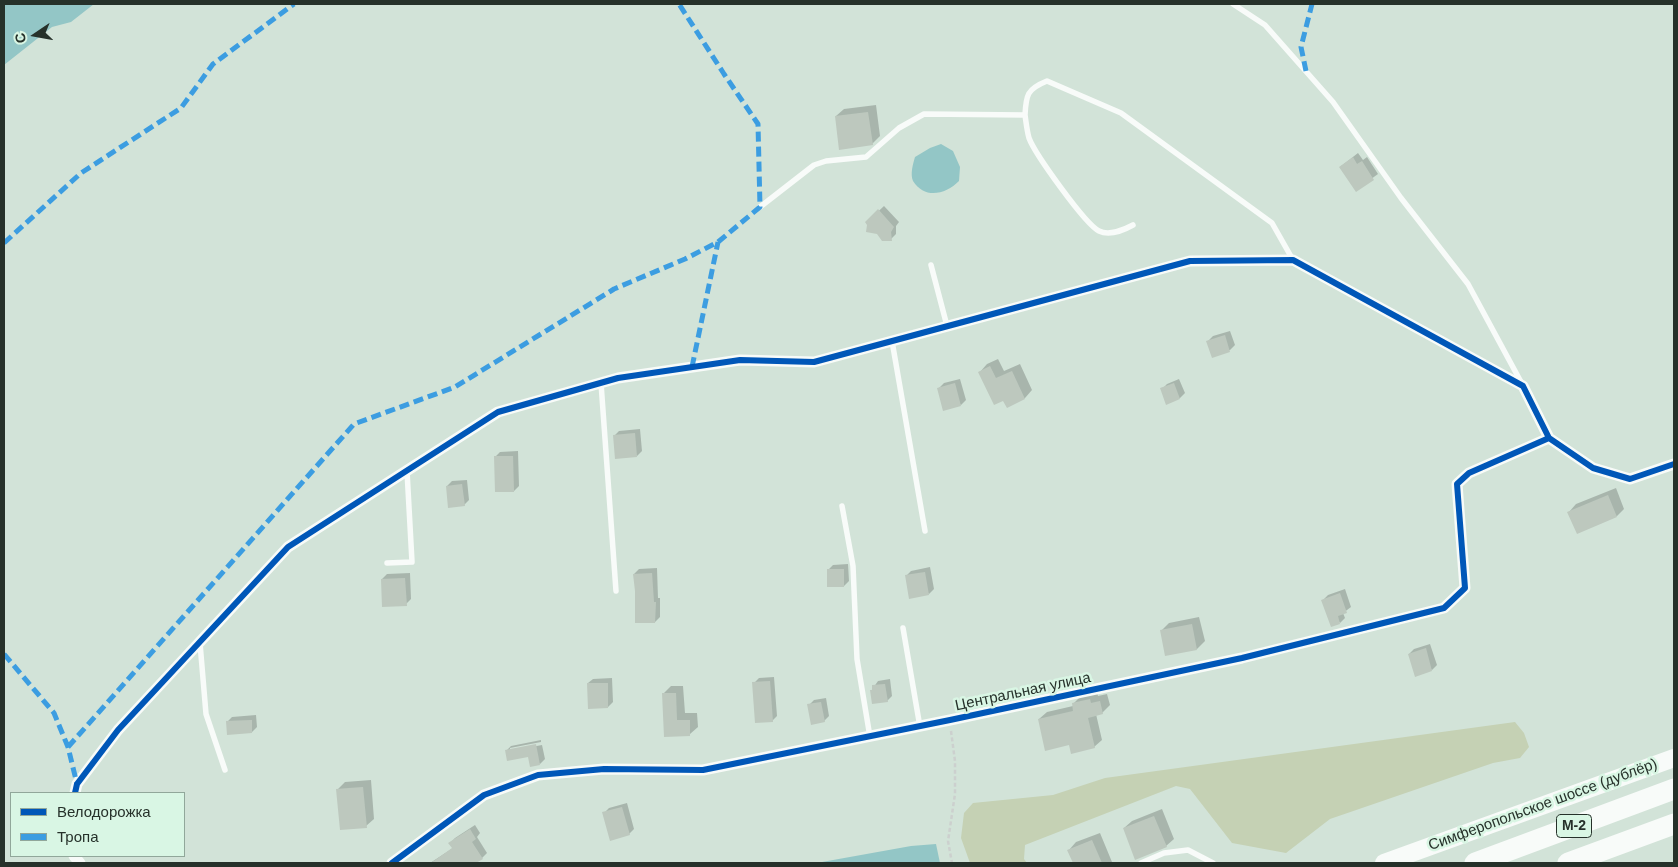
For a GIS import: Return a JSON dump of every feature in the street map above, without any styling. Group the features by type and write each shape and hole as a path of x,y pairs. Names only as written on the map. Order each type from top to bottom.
{"highway":[{"name":"М-2","path":"1475,863 1674,789"},
{"name":"М-2","path":"1568,863 1674,824"}],"main road":[{"name":"Симферопольское шоссе (дублёр)","path":"1384,863 1674,758"}],"street":[{"path":"75,792 77,784 118,730 288,547 498,412 618,378 740,360 814,362 1190,261 1293,260 1523,386 1549,438 1593,468 1630,479 1674,464"},
{"name":"Центральная улица","path":"392,863 484,795 538,775 604,769 702,770 870,737 1242,658 1444,608 1465,588 1457,484 1469,473 1549,438"}],"lane":[{"path":"1233,4 1265,25 1333,102 1401,198 1468,284 1523,386"},
{"path":"1133,225 1122,231 1101,232 1088,223 1040,159 1030,139 1025,115 1026,96 1034,86 1047,81 1121,112 1272,223 1293,260"},
{"path":"760,207 814,165 826,161 866,157 899,128 924,114 1025,115"},
{"path":"932,265 947,326"},
{"path":"892,341 924,531"},
{"path":"601,383 616,591"},
{"path":"388,562 412,562 407,471"},
{"path":"842,506 853,566 857,659 870,737"},
{"path":"903,628 920,726"},
{"path":"200,641 206,714 225,770"},
{"path":"1141,863 1164,854 1188,850 1213,863"}],"path":[{"path":"950,720 954,761 954,794 948,841 952,863"}],"green space":[{"path":"1515,722 1524,733 1529,747 1520,758 1493,763 1330,819 1286,853 1232,843 1190,789 1176,786 1025,845 1024,859 1027,863 970,863 961,838 964,813 973,803 1053,795 1105,778"}],"water":[{"path":"4,4 94,4 71,22 52,27 4,65"},
{"path":"941,144 953,151 960,167 959,181 942,192 929,193 923,191 913,181 913,163 915,157"},
{"path":"936,844 940,863 791,863 822,862 911,846"}],"building":[{"path":"868,112 873,145 839,150 835,116"},
{"path":"1353,157 1357,164 1362,161 1374,180 1356,192 1339,167"},
{"path":"878,209 894,227 891,232 892,241 882,241 877,234 866,232 867,225 865,222"},
{"path":"1225,335 1230,352 1212,358 1206,341"},
{"path":"990,366 996,378 1012,371 1025,399 1007,408 1003,401 994,405 978,372"},
{"path":"955,383 961,406 943,411 937,388"},
{"path":"1174,383 1180,399 1166,405 1160,388"},
{"path":"635,433 637,457 615,459 613,435"},
{"path":"494,456 513,456 514,492 495,492"},
{"path":"462,484 465,506 448,508 446,486"},
{"path":"1608,495 1617,517 1577,534 1567,512"},
{"path":"827,569 844,569 844,587 827,587"},
{"path":"925,572 929,595 909,599 905,575"},
{"path":"652,573 654,602 656,602 655,623 635,623 633,574"},
{"path":"405,578 407,606 382,607 381,579"},
{"path":"1340,593 1347,613 1338,616 1340,624 1331,627 1321,600"},
{"path":"1192,624 1197,650 1165,656 1160,630"},
{"path":"1426,648 1432,671 1415,677 1408,654"},
{"path":"770,681 773,722 755,723 752,682"},
{"path":"587,683 608,683 608,708 588,709"},
{"path":"885,684 888,702 872,704 870,690 872,690 872,685"},
{"path":"662,693 676,693 677,720 690,720 690,736 664,737"},
{"path":"1090,699 1091,703 1100,701 1103,714 1088,718 1095,748 1071,754 1069,745 1045,751 1038,719 1073,711 1072,703"},
{"path":"821,702 825,722 811,725 807,704"},
{"path":"252,720 252,733 227,735 226,721"},
{"path":"536,744 540,765 530,767 528,757 507,761 505,750"},
{"path":"363,787 367,828 340,830 336,789"},
{"path":"622,807 630,835 610,841 602,812"},
{"path":"1154,816 1167,847 1135,860 1123,828"},
{"path":"470,829 476,839 472,842 483,859 476,863 431,863 452,848 448,843"},
{"path":"1092,840 1102,863 1073,863 1067,850"}],"marked path":[{"path":"4,243 81,173 181,108 213,64 294,4"},
{"path":"68,747 354,424 455,387 614,289 685,259 718,242 760,207 758,124 679,4"},
{"path":"1306,71 1301,47 1312,4"},
{"path":"692,367 718,242"},
{"path":"4,654 54,713 68,747 77,784"}],"cycle path":[{"path":"75,792 77,784 118,730 288,547 498,412 618,378 740,360 814,362 1190,261 1293,260 1523,386 1549,438 1593,468 1630,479 1674,464"},
{"path":"392,863 484,795 538,775 604,769 703,770 1242,658 1444,608 1465,588 1457,484 1469,473 1549,438"}]}
